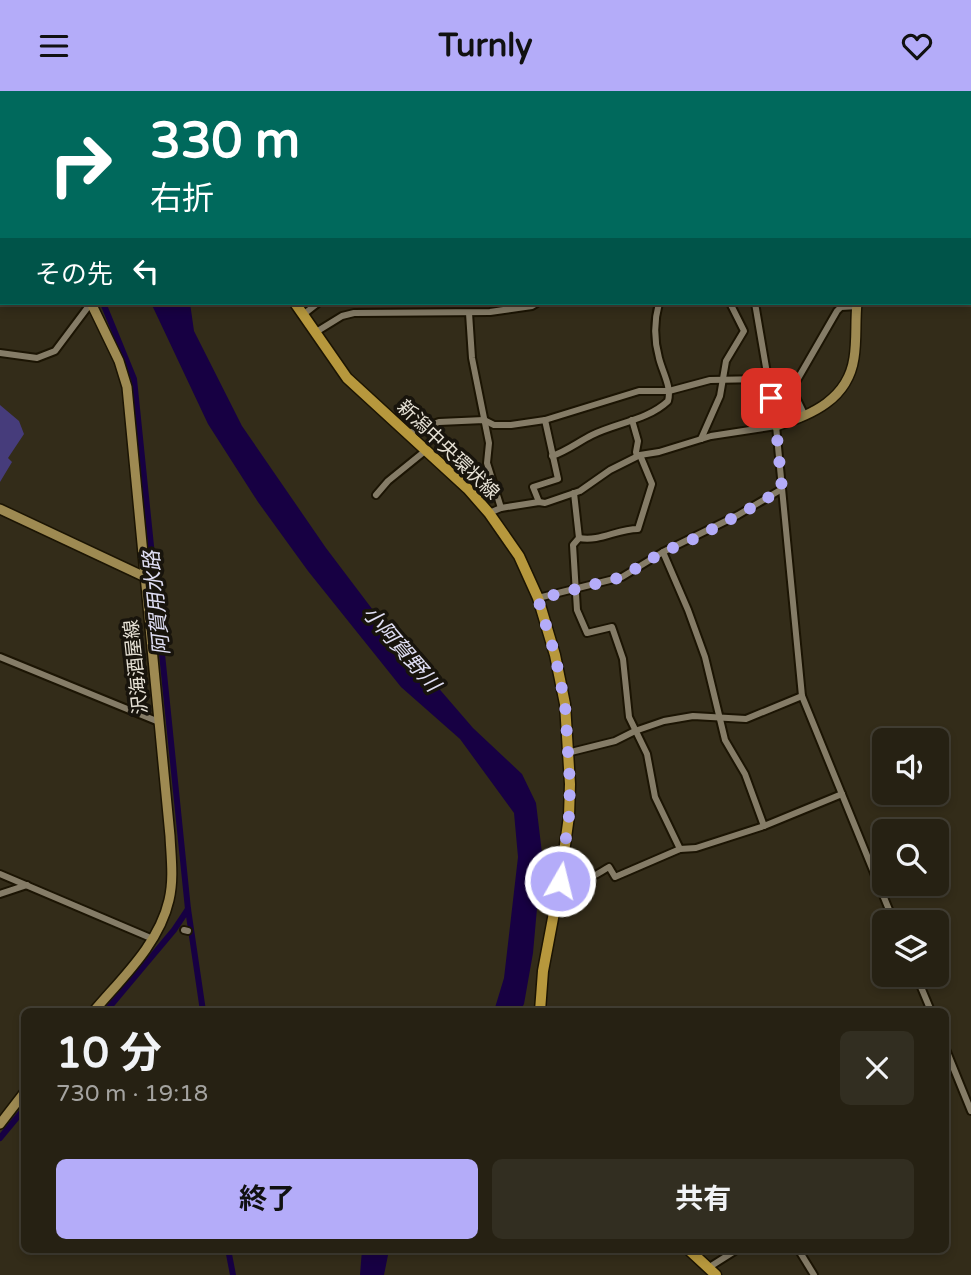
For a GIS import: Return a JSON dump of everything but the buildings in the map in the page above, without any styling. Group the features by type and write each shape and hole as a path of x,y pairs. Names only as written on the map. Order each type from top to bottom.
{"main road":[{"name":"沢海酒屋線","path":"92,305 119,361 127,387 172,879 169,901 153,939 96,1008"},
{"name":"新潟中央環状線","path":"296,305 347,378 468,489 489,513 519,556 538,599 555,655 565,704 570,784 569,816 543,971 540,1008"},
{"path":"775,422 804,416 828,404 845,384 855,356 857,305"},
{"path":"0,509 145,577"},
{"path":"0,1124 21,1097"},
{"path":"692,1253 712,1271"}],"street":[{"path":"0,353 37,358 55,351 90,305"},
{"path":"303,314 315,305"},
{"path":"316,332 342,316 354,313 469,313 529,305"},
{"path":"552,456 665,404 669,391 656,346 655,327 659,305"},
{"path":"701,439 720,396 728,356 744,331 731,305"},
{"path":"755,305 775,422 802,696 889,910"},
{"path":"489,513 501,508 545,503 574,493 639,456 775,422 837,311 841,307 857,305"},
{"path":"469,313 472,358 489,443 487,463 501,508"},
{"path":"408,433 439,422 484,420 494,425 511,425 545,420 639,391 669,391 723,379 768,379"},
{"path":"792,389 804,416"},
{"path":"539,502 533,487 558,479 545,420"},
{"path":"579,538 606,537 638,529 652,484 635,452 638,441 632,420"},
{"path":"376,495 388,481 425,451"},
{"path":"538,599 622,577 663,552 708,531 782,489"},
{"path":"574,493 579,538 573,545 577,610 587,633 612,627 621,649 629,717 647,754 655,797 680,849"},
{"path":"663,552 705,657 725,740 745,774 764,826"},
{"path":"0,657 159,722"},
{"path":"567,753 615,741 664,722 693,716 746,719 802,696"},
{"path":"560,881 575,884 583,882 609,867 615,877 680,849 696,848 764,826 842,794"},
{"path":"0,874 153,939"},
{"path":"0,894 27,885"},
{"path":"921,987 929,1008"},
{"path":"949,1057 971,1111"},
{"path":"712,1271 733,1253"},
{"path":"800,1253 814,1275"}],"shaded area":[{"path":"0,405 19,421 24,434 8,458 12,462 0,482"}],"water":[{"name":"小阿賀野川","path":"152,305 190,305 194,331 242,426 326,548 385,626 473,728 522,774 536,803 542,853 533,953 522,1008 495,1008 504,978 518,857 514,813 460,739 401,687 308,571 258,502 208,424"},
{"path":"362,1253 388,1253 384,1275 360,1275"}],"waterway":[{"name":"阿賀用水路","path":"104,305 134,379 188,909 203,1008"},
{"path":"109,1008 174,930 188,909"},
{"path":"0,1138 21,1113"},
{"path":"229,1253 233,1275"}],"route":[{"path":"560,881 569,816 570,784 565,704 555,655 538,599 622,577 663,552 698,537 782,489 771,398"}]}
